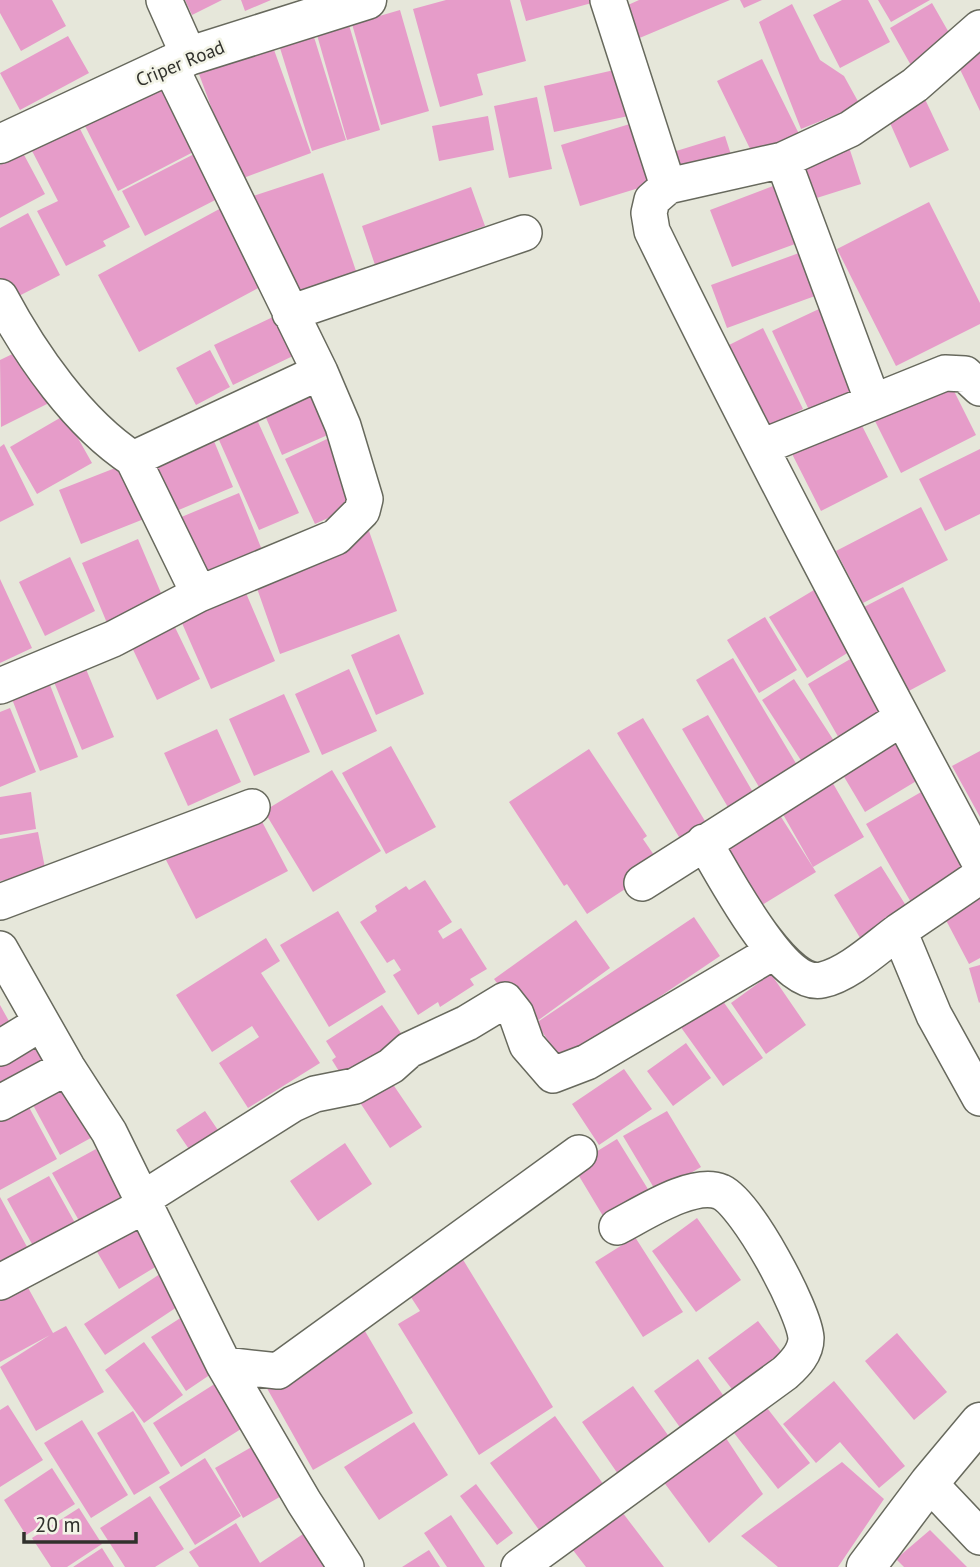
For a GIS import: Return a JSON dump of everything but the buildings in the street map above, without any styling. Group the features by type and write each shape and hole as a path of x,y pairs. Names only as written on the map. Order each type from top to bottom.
{"main road":[{"name":"Criper Road","path":"0,144 179,60 367,0"},
{"path":"866,1567 929,1483 980,1422"}],"street":[{"path":"0,685 113,639 199,594 336,537 362,511 365,499 359,472 320,372 290,313 179,60 164,0"},
{"path":"608,0 668,186"},
{"path":"980,28 915,85 850,130 783,160 668,186 652,200 649,214 652,231 762,447 980,863"},
{"path":"783,160 873,402"},
{"path":"290,313 524,233"},
{"path":"0,297 34,351 89,426 104,440 133,459 199,594"},
{"path":"133,459 320,372"},
{"path":"762,447 945,373 965,374 980,388"},
{"path":"642,883 902,718"},
{"path":"0,902 252,807"},
{"path":"704,842 773,952 806,979 820,981 835,975 980,876"},
{"path":"899,931 934,1015 980,1098"},
{"path":"0,949 67,1067 109,1132 224,1365 303,1502 346,1567"},
{"path":"0,1282 143,1203 293,1104 315,1094 355,1086 391,1066 409,1050 467,1023 505,1000 516,1014 527,1045 553,1075 587,1062 773,952"},
{"path":"0,1048 41,1023"},
{"path":"0,1103 67,1067"},
{"path":"224,1365 278,1371 579,1153"},
{"path":"519,1567 785,1373 799,1359 806,1341 803,1320 767,1251 739,1210 721,1192 700,1190 676,1196 617,1227"},
{"path":"929,1483 980,1537"}]}
